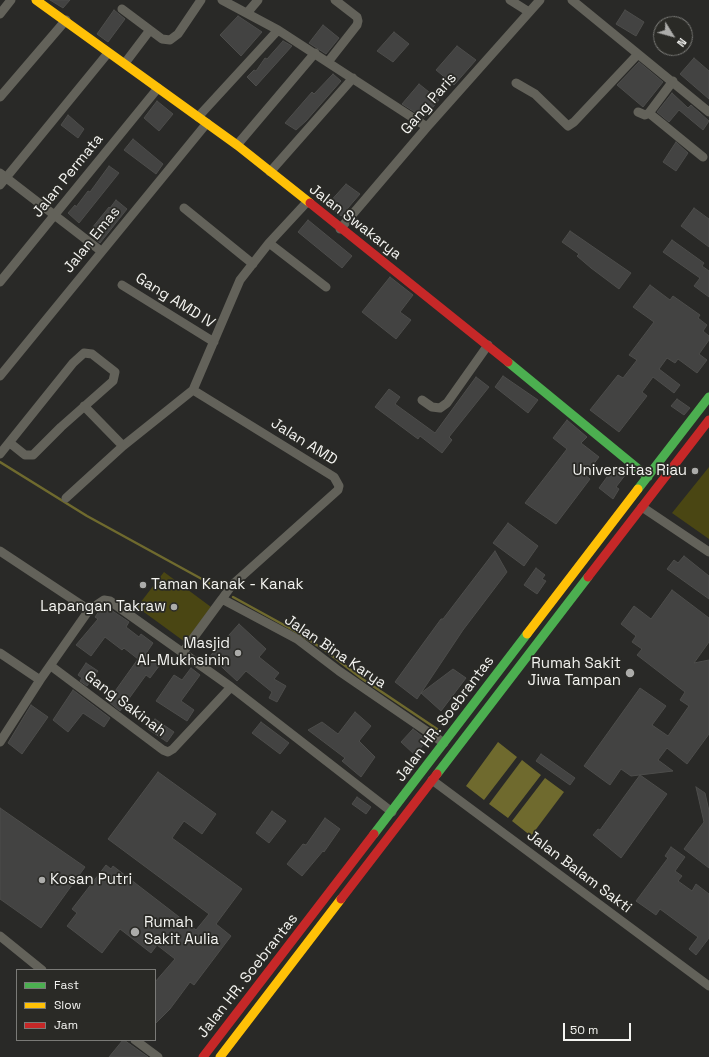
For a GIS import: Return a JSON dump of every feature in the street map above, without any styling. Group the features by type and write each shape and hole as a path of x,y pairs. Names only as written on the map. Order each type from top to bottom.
{"main road":[{"name":"Jalan Swakarya","path":"36,0 66,20 108,53 125,63 237,146 488,345 648,476"},
{"name":"Jalan HR. Soebrantas","path":"203,1057 709,397"},
{"name":"Jalan HR. Soebrantas","path":"220,1057 709,420"},
{"path":"540,618 551,626"}],"street":[{"path":"0,14 11,0"},
{"path":"122,9 162,39 170,40 178,34 201,0"},
{"path":"222,0 278,30 427,126"},
{"path":"247,13 258,0"},
{"path":"328,62 357,25 358,21 357,17 335,0"},
{"path":"510,0 529,12"},
{"name":"Gang Paris","path":"340,229 427,126 540,0"},
{"path":"572,0 673,81 709,112"},
{"path":"0,97 66,20"},
{"path":"125,63 150,30"},
{"path":"198,117 278,30"},
{"path":"101,251 55,214 2,178 108,53"},
{"path":"237,146 314,53"},
{"path":"516,83 535,94 568,126 574,122 638,54"},
{"path":"270,172 353,78"},
{"path":"638,112 645,115 649,113 673,81"},
{"name":"Jalan Permata","path":"0,282 158,88"},
{"path":"649,113 703,157"},
{"name":"Jalan Emas","path":"0,376 207,123"},
{"path":"66,498 123,446 192,390 240,280 269,243 308,202"},
{"path":"184,208 253,264"},
{"path":"269,243 326,287"},
{"name":"Gang AMD IV","path":"122,285 214,342"},
{"path":"422,400 432,407 440,408 447,403 488,345"},
{"path":"0,454 73,363 84,353 92,354 115,372 113,381 84,406 33,455 25,456 10,443"},
{"name":"Jalan AMD","path":"192,390 334,477 339,486 338,490 232,585 222,599"},
{"path":"84,406 123,446"},
{"path":"642,507 709,552"},
{"path":"0,550 89,610"},
{"path":"183,652 222,599"},
{"name":"Jalan Bina Karya","path":"222,599 297,639 339,671 444,743"},
{"path":"0,742 40,680 89,610 104,600 110,601 231,687 392,812"},
{"path":"0,653 40,680"},
{"name":"Gang Sakinah","path":"51,666 163,750 168,752 231,687"},
{"name":"Jalan Balam Sakti","path":"432,780 709,986"},
{"path":"0,936 41,969"},
{"path":"136,1041 158,1057"}],"shaded area":[{"path":"709,467 709,539 672,513"},
{"name":"Lapangan Takraw","path":"164,572 211,607 185,642 137,607"},
{"path":"498,742 517,757 484,800 466,786"},
{"path":"522,760 541,775 508,818 489,804"},
{"path":"545,778 564,792 531,836 512,821"}],"building":[{"path":"50,0 70,0 63,8"},
{"path":"114,10 125,19 108,42 97,34"},
{"path":"625,10 644,22 636,36 616,24"},
{"path":"238,16 262,32 241,56 220,35"},
{"path":"323,25 339,38 326,54 309,43"},
{"path":"394,32 409,44 393,62 377,51"},
{"path":"283,41 292,46 256,86 247,77 254,70 256,71 265,58 267,59"},
{"path":"457,46 476,60 454,85 436,70"},
{"path":"694,58 709,71 709,99 680,74"},
{"path":"639,62 663,82 643,107 617,85"},
{"path":"333,74 341,81 306,121 296,130 285,123 312,92 314,94"},
{"path":"419,84 439,100 424,118 402,104"},
{"path":"672,93 688,108 691,105 709,121 703,130 679,110 669,122 657,112"},
{"path":"157,101 173,114 159,131 144,118"},
{"path":"68,115 84,129 78,138 61,125"},
{"path":"133,139 163,164 156,174 124,150"},
{"path":"676,142 688,153 676,171 663,162"},
{"path":"109,166 119,173 79,223 68,213 75,205 76,207 88,191 90,192"},
{"path":"346,184 360,194 341,216 327,205"},
{"path":"116,200 127,209 100,243 88,233"},
{"path":"694,208 709,219 709,247 681,226"},
{"path":"308,220 352,256 342,268 298,232"},
{"path":"570,231 631,273 619,289 591,268 577,256 579,254 562,242"},
{"path":"672,240 704,263 702,266 709,271 709,297 694,286 700,278 663,252"},
{"path":"390,277 413,295 400,312 411,320 396,339 362,312"},
{"path":"650,285 670,300 673,296 700,315 698,318 707,325 703,331 709,336 709,340 699,354 707,360 697,373 678,359 675,363 667,358 659,369 680,385 674,393 653,377 642,392 647,396 619,432 590,410 618,375 623,378 637,360 629,355 654,322 633,307"},
{"path":"503,376 538,400 528,413 495,387"},
{"path":"476,377 489,387 449,437 452,440 442,453 420,436 418,439 375,407 389,389 400,397 395,404 435,433"},
{"path":"677,399 690,408 684,415 671,406"},
{"path":"567,420 587,437 581,443 599,457 585,475 590,479 556,524 525,503 567,449 553,438"},
{"path":"615,466 626,474 616,487 619,489 613,499 599,488"},
{"path":"508,523 538,546 524,566 493,543"},
{"path":"495,551 507,572 463,630 417,699 395,682 441,619 443,619"},
{"path":"684,556 709,576 709,599 667,569 674,560 678,563"},
{"path":"536,568 545,575 542,579 546,581 537,594 524,585"},
{"path":"672,590 709,618 709,642 694,663 709,660 709,734 687,764 667,748 658,760 673,771 631,776 621,769 610,785 584,766 640,688 666,706 652,725 668,736 689,706 680,700 685,692 637,655 642,649 632,642 636,636 621,624 634,606 651,619"},
{"path":"105,606 129,622 126,627 139,637 141,634 153,643 145,655 159,666 150,678 146,675 120,711 108,701 138,659 124,648 122,650 105,637 91,656 76,645 98,619 95,617"},
{"name":"Masjid Al-Mukhsinin","path":"239,624 266,649 259,657 279,673 274,679 286,686 277,702 269,698 272,692 246,671 237,681 210,656"},
{"path":"86,663 98,671 87,686 80,681 82,678 78,675"},
{"path":"191,668 200,675 181,701 194,710 187,721 156,701 174,675 182,680"},
{"path":"453,669 466,678 441,711 421,693"},
{"path":"73,690 110,718 104,727 83,713 68,732 53,720"},
{"path":"31,705 48,717 22,754 8,743"},
{"path":"355,712 371,726 359,741 375,757 361,777 342,761 345,758 308,730 322,722 338,734"},
{"path":"155,719 174,732 167,742 148,729"},
{"path":"261,722 289,743 280,754 252,733"},
{"path":"413,729 427,740 415,755 401,742"},
{"path":"541,754 575,778 570,785 536,761"},
{"path":"158,772 216,814 202,834 184,821 172,838 242,889 216,924 231,936 194,985 190,982 170,1009 156,1023 156,981 175,959 157,945 151,953 120,929 102,953 67,926 77,913 72,909 106,865 111,869 113,866 196,930 209,914 108,839"},
{"path":"640,775 667,794 621,858 593,835 598,829 600,830"},
{"path":"696,787 705,793 709,811 709,868 684,849 704,822"},
{"path":"357,797 371,807 366,814 352,804"},
{"name":"Kosan Putri","path":"0,808 85,867 41,928 0,899"},
{"path":"272,811 286,821 269,843 256,833"},
{"path":"325,818 340,829 324,852 323,851 302,876 287,864 303,844 306,845"},
{"path":"671,847 685,857 675,871 682,876 678,881 692,891 696,884 709,894 709,938 696,955 689,949 698,937 660,909 656,915 636,901 668,858 665,856"},
{"path":"122,1041 125,1041 148,1057 109,1057"}],"waterway":[{"path":"0,462 87,516 220,589"},
{"path":"233,597 293,630 326,651 361,678 437,729"}],"traffic: fast":[{"path":"508,362 648,477"},
{"path":"638,489 709,397"},
{"path":"437,774 588,577"},
{"path":"374,834 527,634"}],"traffic: slow":[{"path":"36,0 237,145 310,203"},
{"path":"527,634 638,489"},
{"path":"220,1057 341,899"}],"traffic: jam":[{"path":"310,203 508,362"},
{"path":"588,577 709,420"},
{"path":"341,899 437,774"},
{"path":"203,1057 374,834"}],"place":[{"name":"Universitas Riau","path":"695,471"},
{"name":"Taman Kanak - Kanak","path":"143,585"},
{"name":"Lapangan Takraw","path":"174,607"},
{"name":"Masjid Al-Mukhsinin","path":"238,653"},
{"name":"Rumah Sakit Jiwa Tampan","path":"630,673"},
{"name":"Kosan Putri","path":"42,880"},
{"name":"Rumah Sakit Aulia","path":"135,932"}]}
